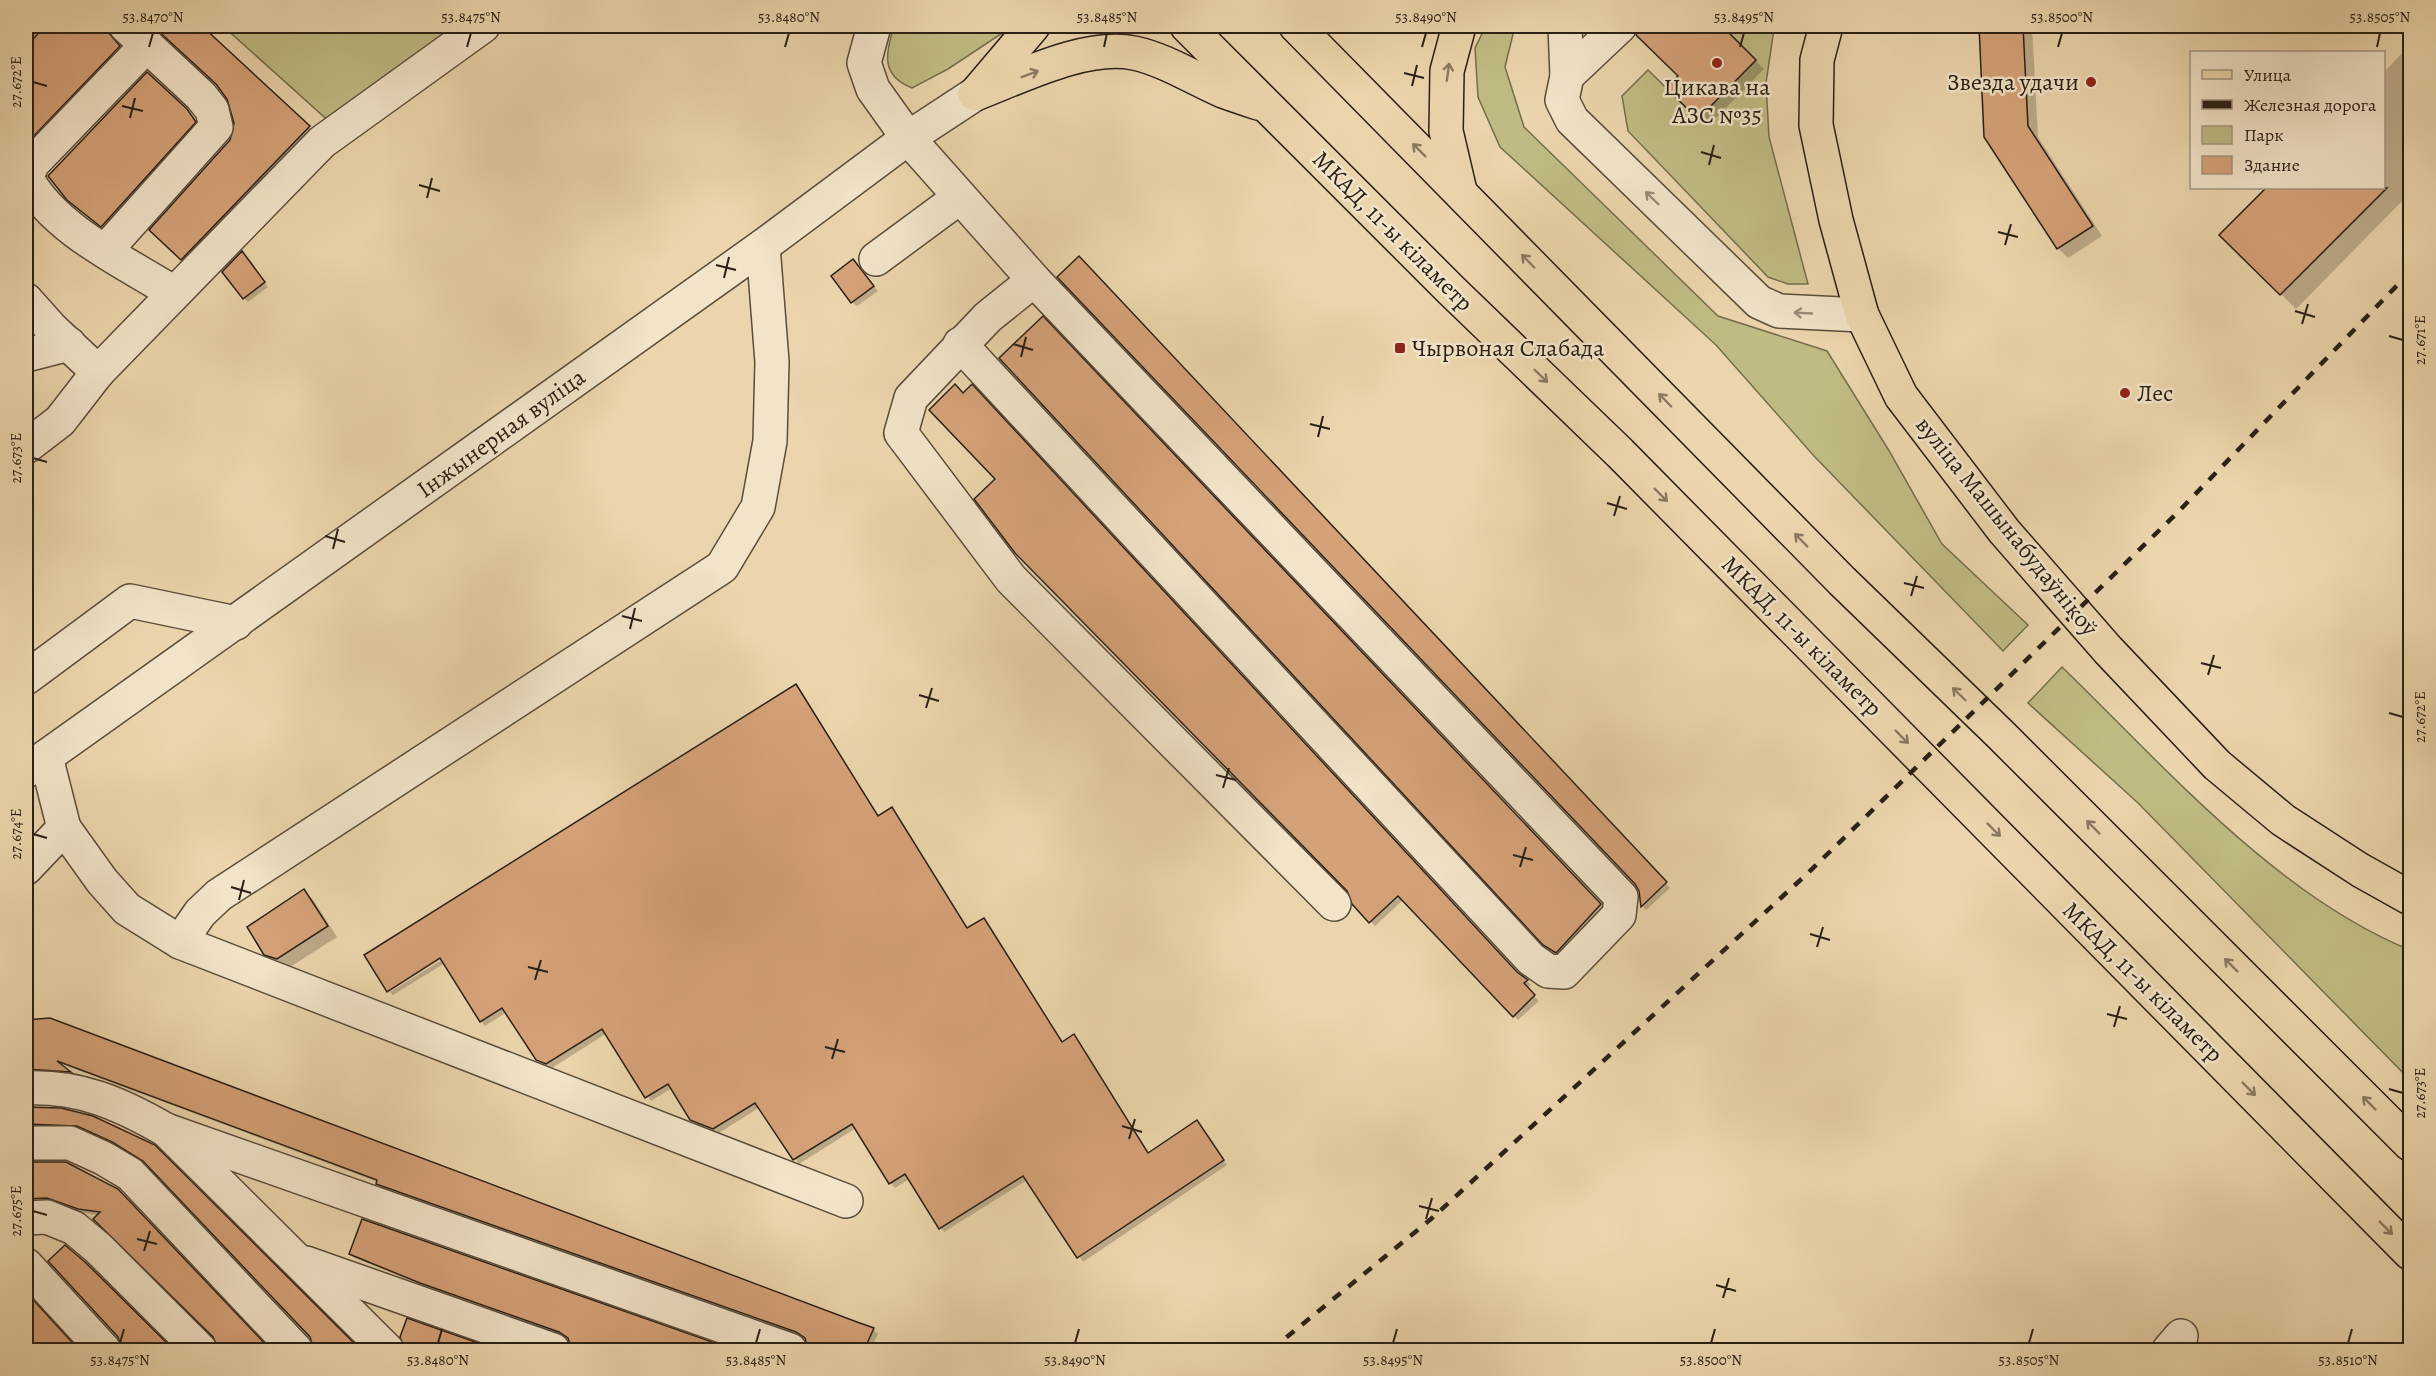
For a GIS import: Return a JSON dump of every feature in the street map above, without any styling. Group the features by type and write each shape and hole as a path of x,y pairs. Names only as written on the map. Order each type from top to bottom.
{"main road":[{"path":"975,94 1033,26"},
{"name":"МКАД, 11-ы кіламетр","path":"1187,26 1452,291 1637,470 2410,1253"},
{"path":"1296,26 1842,581 2010,743 2410,1144"},
{"path":"1460,26 1447,71 1446,131 1460,191"},
{"name":"вуліца Машынабудаўнікоў","path":"1826,26 1817,60 1816,125 1836,220 1862,315 1901,396 2004,531 2108,650 2217,765 2283,820 2360,870 2410,898"},
{"path":"975,94 1096,52 1132,52 1163,62 1223,91 1268,106"}],"street":[{"path":"26,447 60,421 98,372 322,142 483,26"},
{"path":"874,26 864,63 873,89 908,138 1034,280 1621,897 1619,915 1563,972 1548,971 1531,959 960,344"},
{"path":"1565,26 1567,76 1562,100 1572,120 1759,302 1779,311 1862,315"},
{"path":"1567,76 1620,26"},
{"path":"106,250 216,127 212,110 137,35 33,163 26,177 34,192 52,213 106,250 174,293"},
{"name":"Інжынерная вуліца","path":"36,764 763,246 908,138 975,94"},
{"path":"876,259 960,197"},
{"path":"180,942 200,913 219,895 722,567 758,507 770,441 772,362 763,246"},
{"path":"1034,280 988,316 911,398 901,433 1011,579 1334,904"},
{"path":"26,300 98,372"},
{"path":"26,355 69,345"},
{"path":"26,678 130,602 236,623"},
{"path":"36,764 64,828 102,881 128,909 180,942 846,1201"},
{"path":"26,868 64,828"},
{"path":"26,1088 57,1087 124,1106 166,1130 790,1350"},
{"path":"166,1130 387,1350"},
{"path":"26,1143 70,1143 103,1158 130,1174 296,1350"},
{"path":"26,1218 47,1217 74,1228 200,1350"},
{"path":"296,1260 553,1350"},
{"path":"26,1265 104,1350"}],"green space":[{"path":"223,26 464,26 332,124"},
{"path":"894,26 1013,26 948,69 912,88 902,83 890,70 888,54"},
{"path":"1486,26 1515,26 1505,67 1524,127 1718,316 1827,351 1888,449 1942,544 2028,625 2003,651 1814,456 1716,345 1500,147 1478,97 1475,48"},
{"path":"1722,26 1773,26 1774,29 1766,83 1769,137 1808,284 1788,284 1768,277 1628,131 1622,96 1648,70 1698,119 1756,60"},
{"path":"2062,667 2182,786 2268,863 2314,897 2361,926 2410,950 2410,1080 2138,803 2028,703"}],"building":[{"path":"45,26 108,26 108,32 120,46 26,144 26,47"},
{"path":"153,26 202,26 310,126 181,260 149,230 230,140 234,123 227,99 216,84"},
{"path":"1638,26 1722,26 1756,60 1698,119 1666,88 1678,76 1636,35"},
{"path":"1979,26 2023,26 2028,126 2093,226 2057,249 1984,137"},
{"path":"147,72 187,109 196,122 101,227 67,200 48,176"},
{"path":"2387,188 2280,295 2219,235 2265,189"},
{"path":"242,251 265,282 243,299 222,272"},
{"path":"1079,256 1667,882 1641,907 1639,891 1635,884 1057,277"},
{"path":"853,259 874,286 851,303 831,276"},
{"path":"1043,316 1601,904 1556,953 1543,945 999,358"},
{"path":"955,384 963,393 972,384 1517,972 1528,980 1524,983 1535,995 1513,1017 1398,896 1369,923 1352,904 1347,891 1015,553 974,499 995,479 929,410"},
{"path":"796,684 878,816 892,807 967,928 984,918 1062,1042 1074,1034 1148,1153 1197,1120 1224,1160 1077,1258 1023,1176 939,1229 905,1174 889,1184 852,1124 793,1160 755,1103 713,1129 690,1120 668,1084 645,1098 602,1029 546,1064 536,1060 502,1008 480,1022 440,958 387,992 364,955"},
{"path":"304,889 328,926 277,959 264,955 247,927"},
{"path":"50,1018 874,1328 864,1350 808,1350 805,1338 796,1332 376,1184 377,1180 57,1061 71,1072 26,1069 26,1020"},
{"path":"26,1107 61,1108 93,1116 155,1145 361,1350 314,1350 310,1337 143,1161 112,1142 77,1126 26,1124"},
{"path":"26,1162 66,1162 118,1189 271,1350 218,1350 213,1337 93,1219 100,1212 78,1209 47,1198 26,1199"},
{"path":"362,1219 735,1350 571,1350 568,1338 559,1332 420,1283 349,1254"},
{"path":"65,1245 174,1350 122,1350 118,1337 48,1261"},
{"path":"26,1292 79,1350 26,1350"},
{"path":"407,1318 498,1350 405,1350 400,1337"}],"railway":[{"path":"1271,1350 1431,1219 1808,873 2178,512 2410,272"}],"place":[{"name":"Цикава на АЗС №35","path":"1717,63"},
{"name":"Звезда удачи","path":"2091,82"},
{"name":"Чырвоная Слабада","path":"1400,348"},
{"name":"Лес","path":"2125,393"}]}
